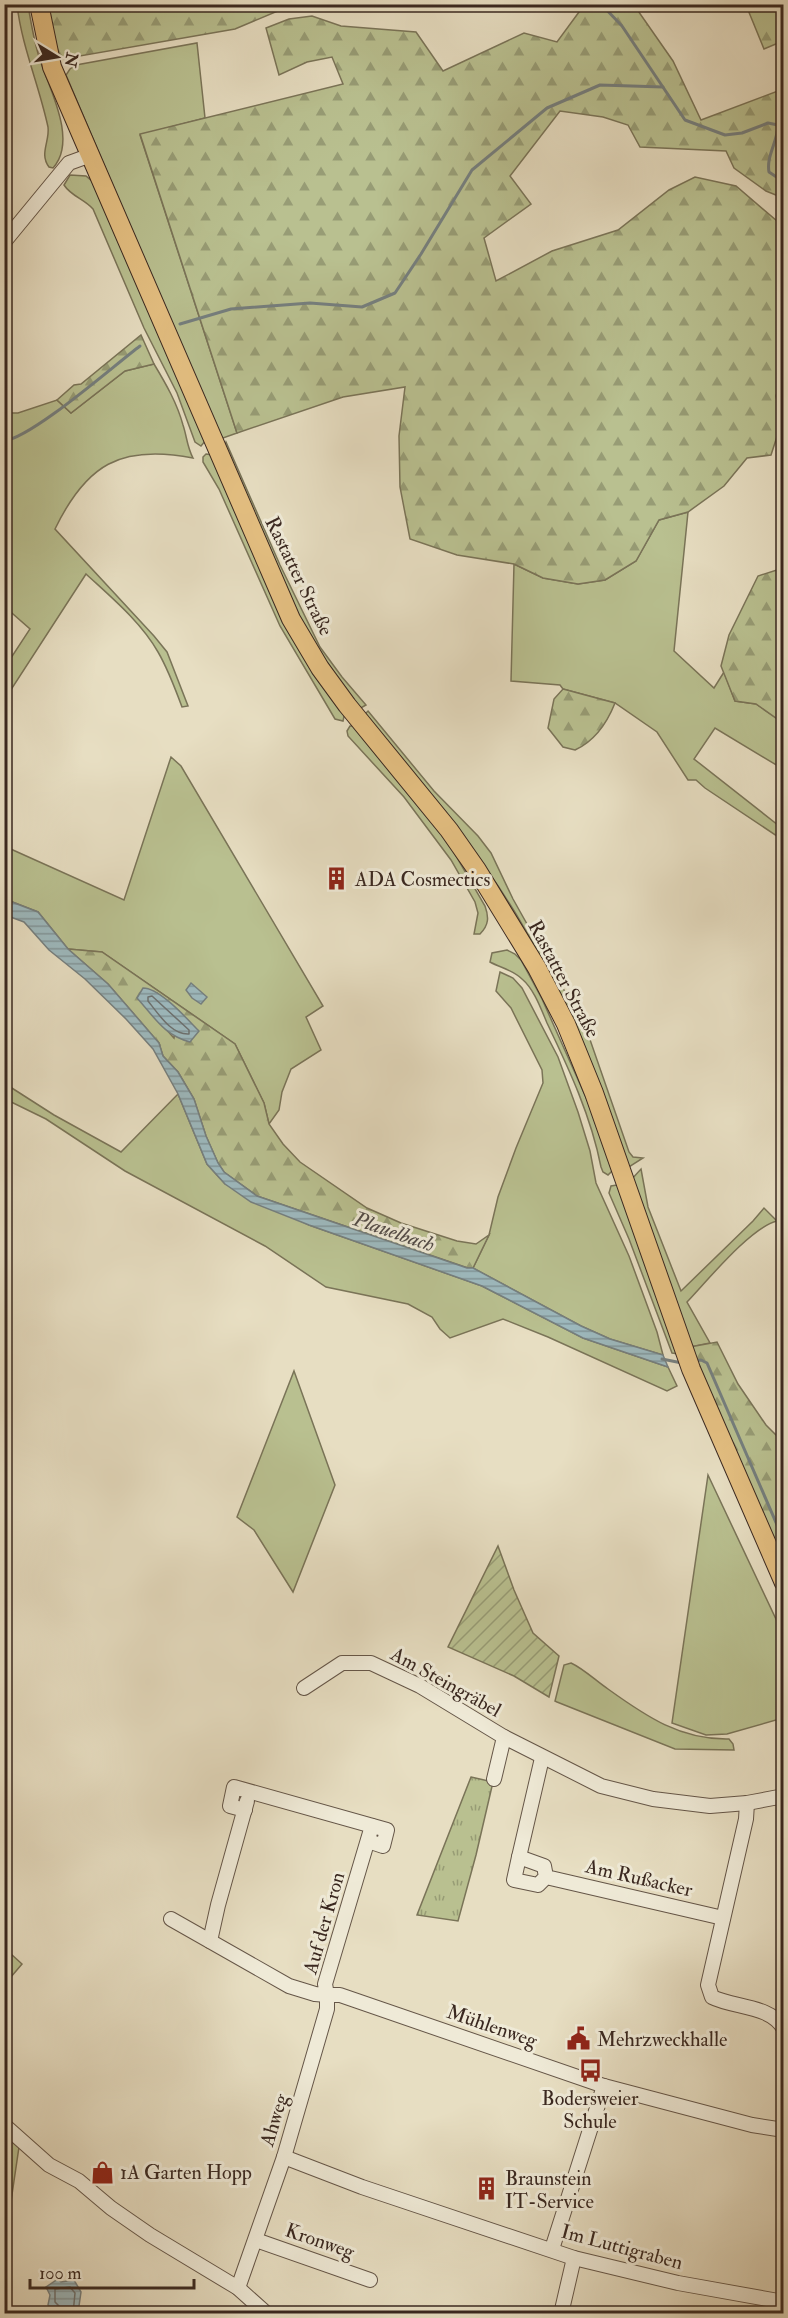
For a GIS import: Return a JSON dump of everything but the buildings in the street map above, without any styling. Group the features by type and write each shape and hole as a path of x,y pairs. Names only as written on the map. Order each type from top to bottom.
{"main road":[{"name":"Rastatter Straße","path":"39,4 52,67 291,620 320,668 355,715 449,830 477,870 537,968 566,1024 594,1093 688,1362 783,1583"}],"street":[{"path":"4,242 69,163 91,155"},
{"name":"Am Steingräbel","path":"304,1688 342,1663 371,1663 420,1686 542,1758 601,1786 653,1799 710,1806 747,1803 783,1796"},
{"name":"Am Steingräbel","path":"494,1779 504,1737"},
{"path":"519,1857 542,1758"},
{"name":"Auf der Kron","path":"171,1920 289,1986 315,1995 327,1995 325,1984 372,1826 250,1791 210,1941"},
{"path":"747,1803 746,1819 708,1985 712,1997 772,2016 783,2029"},
{"name":"Am Rußacker","path":"519,1857 544,1866 546,1877 538,1885 514,1880 519,1857"},
{"name":"Am Rußacker","path":"546,1877 723,1918"},
{"name":"Mühlenweg","path":"327,1995 340,1995 604,2086 732,2120 783,2130"},
{"name":"Ahweg","path":"238,2288 284,2157 327,2009 327,1995"},
{"path":"552,2249 604,2086"},
{"path":"4,2125 48,2165 80,2181 111,2208 150,2235 238,2288 267,2313"},
{"name":"Im Luttigraben","path":"284,2157 362,2187 574,2258 678,2283 783,2302"},
{"name":"Kronweg","path":"256,2240 370,2280"},
{"path":"561,2313 574,2258"}],"green space":[{"path":"17,5 28,5 38,53 59,114 63,144 60,157 53,168 49,167 46,162 48,127 19,21"},
{"path":"49,5 292,5 235,29 57,60"},
{"path":"572,5 634,5 673,61 701,120 783,89 783,198 766,191 734,168 726,151 640,147 628,125 603,117 560,111 510,176 531,204 484,238 496,281 552,251 618,230 669,190 695,177 736,186 777,221 783,231 783,371 776,396 782,421 771,455 747,458 724,486 688,512 659,520 636,561 605,580 578,584 543,578 514,564 457,555 410,539 400,487 399,436 405,387 343,397 237,433 140,134 343,84 332,57 307,62 279,75 266,28 289,19 312,16 341,26 416,32 443,71 524,33 557,42 579,12"},
{"path":"746,5 783,5 783,41 764,49"},
{"path":"197,43 205,118 140,135 237,433 223,438 219,437 66,75 76,65"},
{"path":"70,175 86,176 93,182 206,440 201,446 195,442 177,393 144,328 93,209 64,185"},
{"path":"141,335 154,364 125,371 71,413 57,400 74,385 81,384"},
{"path":"154,364 178,409 193,458 167,454 145,454 125,457 108,464 79,489 55,529 167,652 188,706 182,707 165,665 143,630 86,574 5,699 5,667 30,629 5,607 5,413 18,413 57,400 71,413 125,371"},
{"path":"226,442 280,565 320,647 366,705 359,709 304,629 224,448"},
{"path":"206,454 213,455 345,712 343,721 335,719 280,626 219,489 203,462"},
{"path":"688,512 674,651 714,688 724,672 735,701 756,704 784,723 783,769 715,728 694,759 783,829 783,840 696,780 688,780 657,732 615,703 563,689 560,685 511,681 514,564 543,578 578,584 605,580 636,561 659,520"},
{"path":"783,568 783,723 756,704 735,701 721,666 729,635 758,576"},
{"path":"563,689 615,703 600,731 589,742 575,750 563,747 548,728 554,699"},
{"path":"368,711 434,791 478,836 491,853 513,899 587,1031 629,1152 633,1157 643,1158 629,1167 564,1006 516,914 463,837 363,716"},
{"path":"350,726 356,726 444,835 485,906 487,921 480,934 474,934 478,913 475,902 451,860 404,797 348,736 347,731"},
{"path":"171,757 181,766 323,1006 306,1017 321,1050 291,1069 282,1092 279,1110 269,1124 264,1103 235,1044 102,952 68,949 38,912 5,899 4,846 124,900"},
{"path":"68,949 102,952 235,1044 264,1103 269,1124 283,1144 300,1162 367,1208 401,1223 457,1241 476,1244 489,1235 473,1268 257,1196 224,1172 206,1136 194,1099 178,1072 163,1056 159,1043 108,984","holes":["157,993 179,1011 174,1038 138,998"]},
{"path":"507,950 521,960 542,999 588,1102 614,1169 608,1175 603,1172 578,1093 534,994 518,976 490,962 492,953"},
{"path":"500,972 513,978 522,988 558,1057 590,1151 596,1183 629,1256 663,1355 610,1339 581,1326 473,1268 489,1235 498,1197 543,1083 542,1070 511,1008 496,991"},
{"path":"4,1083 54,1115 121,1152 178,1094 207,1164 225,1184 309,1225 482,1286 583,1338 668,1367 677,1386 667,1391 503,1319 450,1338 432,1317 408,1304 326,1287 265,1246 125,1171 46,1119 5,1099"},
{"path":"641,1169 648,1207 681,1291 764,1208 777,1221 766,1225 742,1244 687,1302 710,1343 690,1347 631,1180"},
{"path":"611,1186 620,1187 680,1354 672,1353 609,1193"},
{"path":"717,1342 738,1384 766,1425 783,1442 783,1569 690,1347"},
{"path":"294,1371 335,1485 293,1592 254,1530 237,1517"},
{"path":"708,1475 783,1634 783,1718 727,1734 706,1735 672,1723"},
{"path":"498,1546 533,1633 559,1656 549,1697 514,1676 448,1647"},
{"path":"571,1663 622,1699 665,1725 695,1736 729,1739 734,1750 675,1749 555,1701 564,1665"},
{"path":"471,1777 493,1782 458,1921 417,1915"},
{"path":"11,1954 22,1964 5,1984 5,1962"},
{"path":"5,2131 19,2147 5,2242"}],"water":[{"path":"4,899 38,912 68,949 108,984 159,1043 163,1056 178,1072 194,1099 218,1163 224,1172 257,1196 467,1268 473,1268 581,1326 610,1339 663,1355 668,1367 583,1338 482,1286 251,1202 225,1184 207,1164 178,1094 153,1049 126,1019 85,979 49,950 24,922 5,915"},
{"path":"191,983 207,997 201,1004 186,990"},
{"path":"143,988 150,989 165,998 199,1031 190,1042 173,1035 155,1019 137,998"},
{"path":"58,2279 61,2282 74,2280 81,2292 78,2313 58,2313 48,2305 50,2295 46,2287"}],"waterway":[{"path":"601,4 622,26 685,120 725,135 742,133 768,123 778,125 769,160 769,172 784,182"},
{"path":"180,324 231,309 310,303 362,307 395,293 472,170 547,108 600,85 663,87"},
{"path":"4,441 17,437 52,415 140,346"},
{"name":"Plauelbach","path":"662,1359 682,1363"},
{"name":"Plauelbach","path":"694,1361 701,1360 707,1363 784,1541"}],"place":[{"name":"ADA Cosmectics","path":"337,879"},
{"name":"Mehrzweckhalle","path":"579,2039"},
{"name":"Bodersweier Schule","path":"590,2071"},
{"name":"1A Garten Hopp","path":"102,2172"},
{"name":"Braunstein IT-Service","path":"487,2189"}]}
